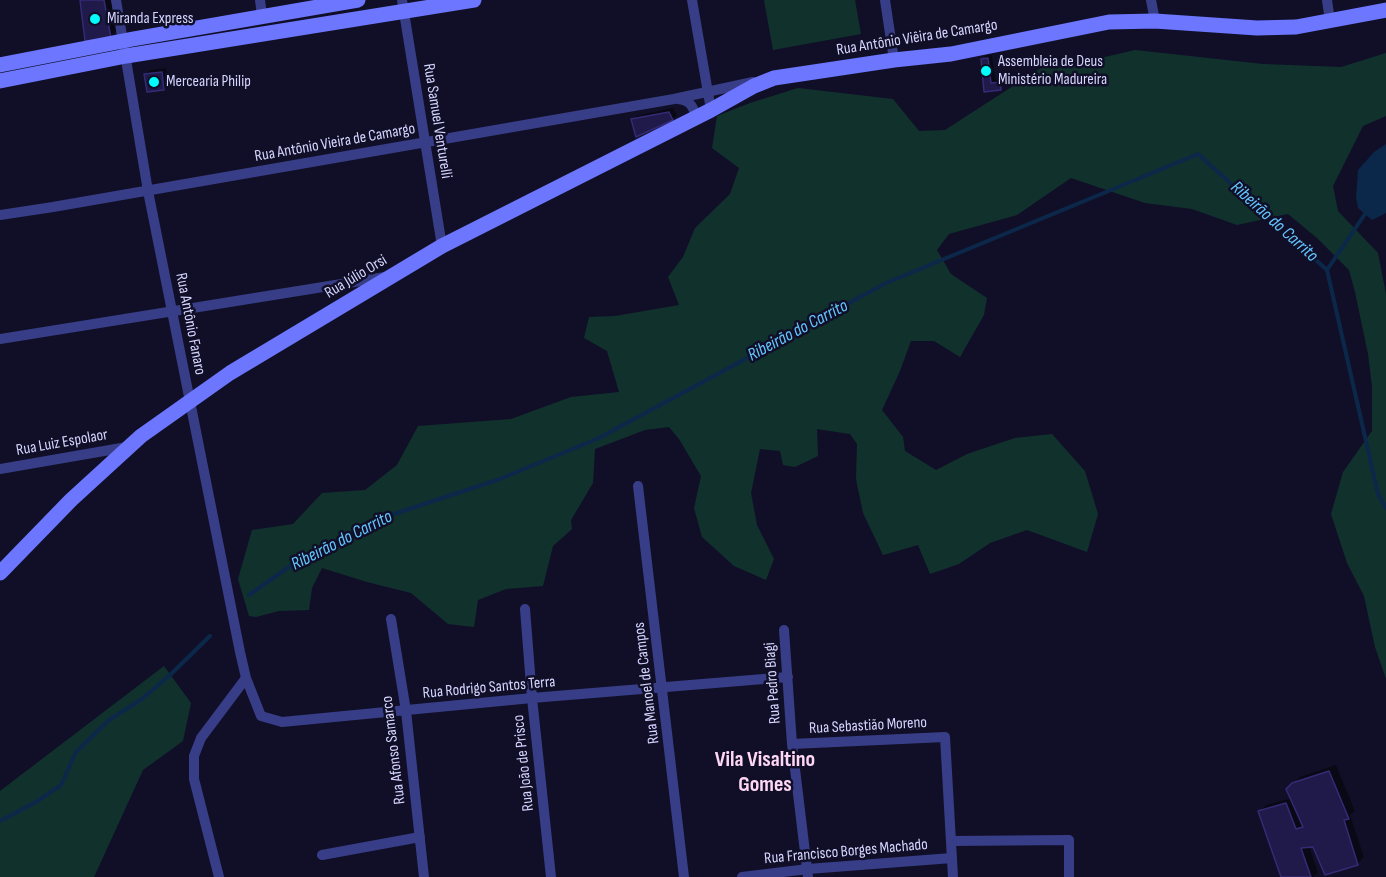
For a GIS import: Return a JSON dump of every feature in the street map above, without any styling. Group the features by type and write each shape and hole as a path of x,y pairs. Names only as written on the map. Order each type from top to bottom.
{"main road":[{"path":"0,81 262,16 358,0"},
{"path":"0,65 124,49 404,6 474,0"},
{"name":"Rua Antônio Viêira de Camargo","path":"774,78 951,54 1109,22 1155,21 1257,28 1296,27 1386,10"},
{"name":"Rua Júlio Orsi","path":"0,573 71,500 141,436 230,373 442,246 754,86 774,78"}],"street":[{"name":"Rua Antônio Fanaro","path":"116,0 148,190 240,652"},
{"path":"260,0 262,16"},
{"path":"692,0 711,110"},
{"path":"885,0 894,60"},
{"path":"1151,0 1155,21"},
{"path":"1327,0 1330,21"},
{"name":"Rua Samuel Venturelli","path":"404,6 442,246"},
{"name":"Rua Antônio Vieira de Camargo","path":"0,215 674,99 774,78"},
{"path":"674,99 688,101 692,104 696,117"},
{"path":"0,339 395,275"},
{"name":"Rua Luiz Espolaor","path":"0,469 129,447"},
{"name":"Rua Manoel de Campos","path":"638,486 684,877"},
{"name":"Rua João de Prisco","path":"525,609 551,877"},
{"name":"Rua Afonso Samarco","path":"391,619 406,711 424,877"},
{"name":"Rua Pedro Biagi","path":"784,630 792,744 808,873"},
{"name":"Rua Rodrigo Santos Terra","path":"240,652 246,678 261,716 282,722 788,677"},
{"path":"219,877 194,779 194,756 201,738 246,678"},
{"name":"Rua Sebastião Moreno","path":"792,744 945,737 951,841"},
{"path":"322,855 420,837"},
{"name":"Rua Francisco Borges Machado","path":"951,841 1069,840 1070,877"},
{"path":"951,841 953,877"},
{"name":"Rua Francisco Borges Machado","path":"742,877 808,873 951,858"}],"green space":[{"path":"764,0 855,0 861,34 773,50"},
{"path":"1135,50 1263,64 1341,67 1386,53 1386,116 1363,126 1333,186 1338,211 1378,253 1386,294 1386,679 1375,647 1364,596 1347,563 1331,514 1343,472 1372,431 1372,386 1368,354 1349,270 1317,238 1288,214 1237,225 1192,209 1145,203 1071,178 1017,215 949,234 937,250 951,274 987,298 984,315 960,357 934,341 911,341 882,410 903,437 905,451 936,470 967,454 1015,438 1052,434 1085,471 1098,514 1087,552 1027,530 990,543 959,564 930,574 918,545 883,555 863,513 856,479 857,444 850,434 817,429 818,456 795,467 783,465 780,451 760,449 751,493 757,525 774,559 766,580 734,566 702,537 694,508 701,476 679,439 669,427 645,430 595,449 593,483 571,520 572,529 553,546 543,586 506,589 478,600 474,627 448,624 411,593 322,568 312,588 309,610 279,611 256,617 249,616 238,579 252,530 293,524 322,493 365,490 397,465 418,426 511,419 571,397 619,392 607,351 584,338 589,317 615,316 679,305 668,277 683,257 695,228 730,194 739,168 712,148 717,116 798,88 893,99 919,131 945,130 1044,66"},
{"path":"164,666 191,703 183,741 143,770 94,877 0,877 0,791"}],"water":[{"path":"1386,144 1386,213 1372,220 1358,208 1356,198 1358,170 1374,152"}],"building":[{"name":"Miranda Express","path":"80,0 104,0 111,38 85,41"},
{"name":"Assembleia de Deus Ministério Madureira","path":"988,58 991,83 1001,82 1001,90 984,92 981,59"},
{"name":"Mercearia Philip","path":"162,72 164,90 147,92 144,74"},
{"path":"669,112 673,120 636,137 631,119"},
{"path":"1329,771 1349,819 1344,820 1358,865 1325,875 1313,847 1301,848 1311,877 1281,877 1258,811 1286,803 1296,829 1303,827 1286,789 1292,783"}],"waterway":[{"name":"Ribeirão do Carrito","path":"249,595 296,562 376,520 500,479 599,438 886,283 1198,154 1327,270"},
{"path":"1327,270 1367,211"},
{"path":"1327,270 1378,494 1386,508"},
{"name":"Ribeirão do Carrito","path":"0,821 36,802 61,785 76,752 109,720 142,699 169,676 210,636"}],"place":[{"name":"Miranda Express","path":"95,19"},
{"name":"Assembleia de Deus Ministério Madureira","path":"986,71"},
{"name":"Mercearia Philip","path":"154,82"}],"district":[{"name":"Vila Visaltino Gomes","path":"765,772"}]}
